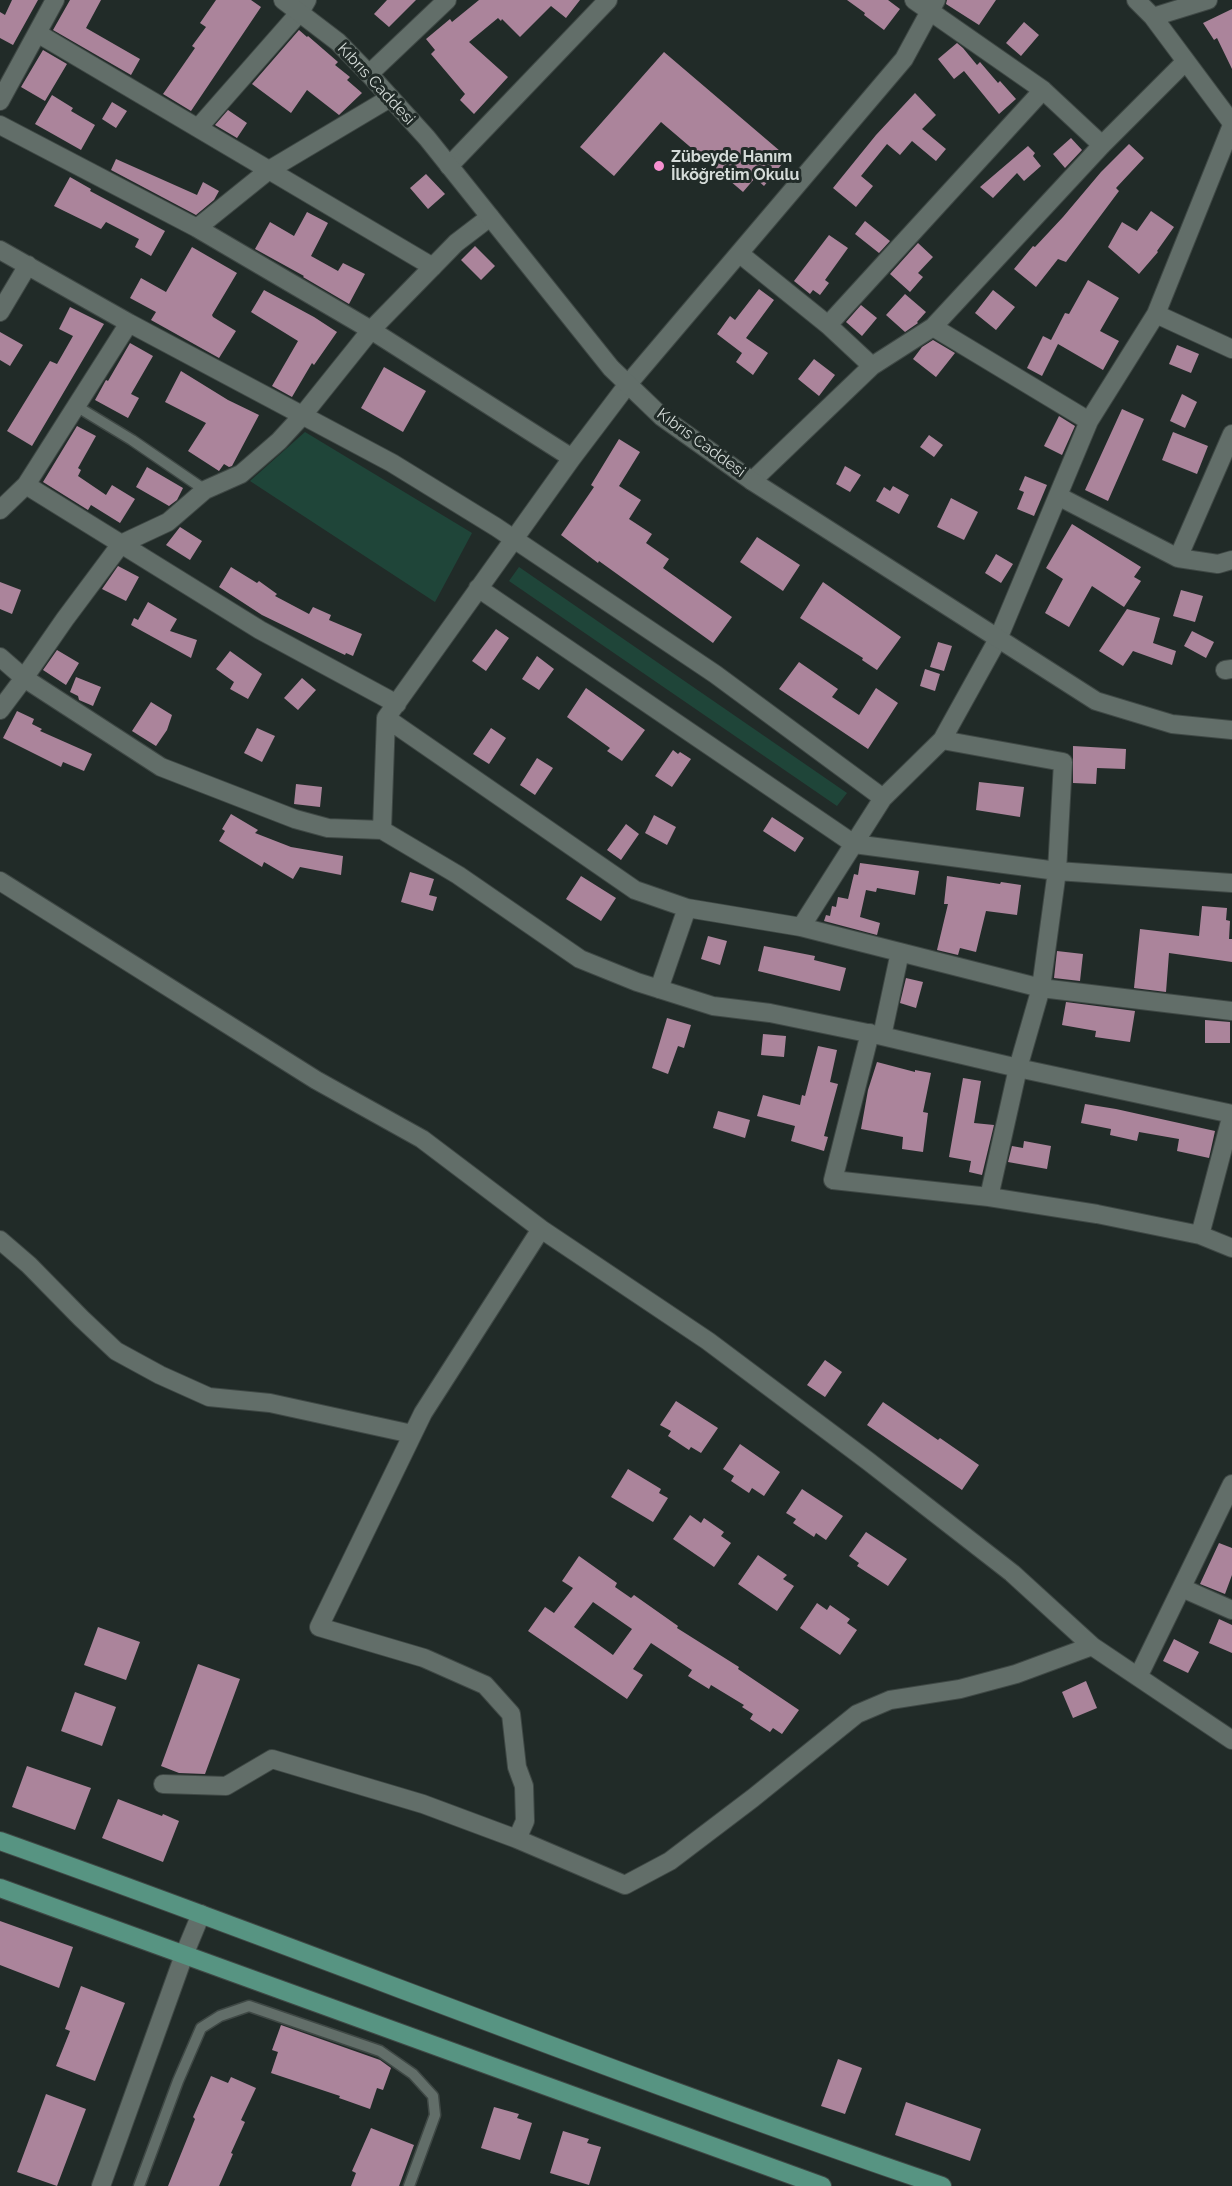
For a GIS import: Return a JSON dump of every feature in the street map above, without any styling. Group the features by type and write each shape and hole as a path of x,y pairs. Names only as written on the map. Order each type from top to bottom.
{"main road":[{"path":"0,1841 816,2143 942,2186"},
{"path":"0,1888 822,2186"}],"street":[{"path":"0,101 55,0"},
{"name":"Kıbrıs Caddesi","path":"283,0 304,6 369,74 449,166 611,368 662,417 752,481 1096,701 1172,724 1232,730"},
{"path":"369,74 447,0"},
{"path":"449,166 608,0"},
{"path":"914,0 932,5 1043,90 1102,145"},
{"path":"801,927 883,798 942,740 998,639 1089,421 1156,314 1232,124 1153,17 1136,0"},
{"path":"1153,17 1208,0"},
{"path":"382,830 392,711 478,588 628,384 904,58 932,5"},
{"path":"198,128 304,6"},
{"path":"37,33 433,267"},
{"path":"752,481 872,366 933,327 1102,145 1185,62"},
{"path":"828,325 1043,90"},
{"path":"197,228 268,170 390,98"},
{"path":"0,125 197,228 371,330 572,458"},
{"path":"0,710 121,544 168,522 205,490 241,474 279,441 371,330 456,243 489,217"},
{"path":"0,250 129,323 392,463 515,539 715,674 883,798"},
{"path":"740,254 828,325 872,366"},
{"path":"0,312 28,265"},
{"path":"1156,314 1232,349"},
{"path":"0,510 27,485 129,323"},
{"path":"933,327 1089,421"},
{"path":"1178,558 1232,434"},
{"path":"27,485 392,711 560,840 635,890 687,908 801,927 1041,988 1232,1011"},
{"path":"1058,496 1178,558 1218,564 1232,560"},
{"path":"478,588 854,844 1057,871 1232,883"},
{"path":"0,657 24,678 161,767 295,819 328,828 382,830 458,875 580,958 659,989 713,1006 771,1013 1232,1114 1200,1235"},
{"path":"942,740 1062,762 1057,871 1041,988 1018,1068 989,1197"},
{"path":"0,882 316,1080 422,1139 541,1228 708,1341 1012,1573 1092,1646 1232,1740"},
{"path":"659,989 687,908"},
{"path":"900,952 833,1180 989,1197 1097,1214 1200,1235 1232,1248"},
{"path":"517,1839 525,1821 524,1786 517,1767 511,1714 485,1685 424,1658 318,1627 423,1413 541,1228"},
{"path":"0,1240 29,1265 116,1351 160,1375 209,1396 270,1403 412,1434"},
{"path":"1138,1677 1232,1484"},
{"path":"1182,1588 1232,1610"},
{"path":"163,1785 226,1786 272,1759 423,1804 517,1839 625,1885 670,1861 857,1714 890,1700 960,1689 1016,1674 1092,1646"},
{"path":"101,2186 184,1955 201,1914"}],"lane":[{"path":"76,406 132,440 205,490"},
{"path":"139,2186 178,2081 201,2028 220,2016 249,2006 380,2051 420,2081 433,2096 435,2115 409,2186"}],"green space":[{"path":"305,432 472,533 435,602 250,481"},
{"path":"519,567 847,793 837,806 509,581"}],"building":[{"path":"12,0 38,0 13,45 0,38 0,12 5,15"},
{"path":"70,0 101,0 86,28 140,59 131,75 53,30"},
{"path":"216,0 251,0 261,7 191,111 163,94 195,48 192,46 206,27 200,23"},
{"path":"387,0 416,0 389,27 374,14"},
{"path":"479,0 580,0 566,18 551,6 520,37 502,19 501,21 498,18 469,42 508,77 474,114 460,100 465,94 431,54 435,50 426,39 450,19 452,22"},
{"path":"847,0 888,0 900,9 884,30"},
{"path":"947,0 996,0 979,25 946,4"},
{"path":"1232,9 1232,69 1217,38 1214,40 1203,23"},
{"path":"1024,22 1039,35 1021,56 1006,43"},
{"path":"299,30 338,62 335,65 350,77 347,80 362,93 339,115 307,90 291,113 252,84"},
{"path":"957,43 977,65 980,62 1016,99 999,114 964,71 954,79 938,59"},
{"path":"43,50 67,64 45,101 21,87"},
{"path":"664,52 780,151 774,157 782,164 764,186 755,178 743,192 661,122 614,176 580,147"},
{"path":"915,93 936,115 922,129 946,149 936,161 912,141 900,155 887,144 861,176 873,186 856,207 833,188 876,135"},
{"path":"52,95 73,108 71,111 95,125 81,150 35,124"},
{"path":"112,102 127,111 116,128 102,119"},
{"path":"228,110 247,123 237,138 215,125"},
{"path":"1071,138 1082,150 1065,168 1053,154"},
{"path":"1129,144 1144,158 1116,188 1119,191 1066,262 1058,259 1036,287 1014,269"},
{"path":"1028,146 1035,153 1033,156 1041,166 1024,181 1017,173 993,198 980,187"},
{"path":"116,159 197,195 203,182 219,191 214,200 196,215 111,170"},
{"path":"426,174 445,194 428,209 410,188"},
{"path":"70,177 91,189 90,191 165,231 151,256 135,247 139,239 106,222 101,229 54,206"},
{"path":"1151,211 1174,227 1158,252 1139,274 1108,247 1122,222 1137,231"},
{"path":"307,212 328,223 311,256 338,271 343,263 365,274 349,304 255,249 270,222 294,236"},
{"path":"865,221 890,241 879,253 855,234"},
{"path":"829,235 848,248 825,280 829,283 820,295 813,290 810,294 794,281"},
{"path":"918,243 933,257 918,273 923,277 910,292 890,274"},
{"path":"475,246 495,266 481,280 461,260"},
{"path":"192,247 237,273 212,315 236,331 219,358 151,320 156,312 130,298 141,278 166,292"},
{"path":"1088,280 1119,298 1100,331 1119,341 1103,370 1058,344 1042,376 1027,368 1043,336 1051,340 1065,313 1069,314"},
{"path":"759,289 774,300 746,338 768,353 753,375 736,362 742,353 717,334 730,316 735,320"},
{"path":"264,290 337,332 314,365 312,363 292,397 272,386 298,341 251,312"},
{"path":"993,290 1015,307 996,330 975,313"},
{"path":"905,294 926,312 918,323 905,332 886,315"},
{"path":"861,305 877,318 862,336 846,322"},
{"path":"70,307 104,324 32,446 7,431 50,361 57,364 73,336 59,329"},
{"path":"0,332 23,345 10,366 0,360"},
{"path":"933,340 955,353 936,377 913,359 922,347"},
{"path":"130,343 153,356 131,394 139,398 128,418 95,400"},
{"path":"1177,345 1199,354 1191,373 1169,364"},
{"path":"814,359 835,375 819,396 798,379"},
{"path":"384,367 426,391 403,432 361,408"},
{"path":"181,371 228,400 259,415 232,466 224,464 219,471 188,451 206,423 165,402"},
{"path":"1182,394 1197,402 1185,428 1170,421"},
{"path":"1122,409 1144,419 1108,501 1085,490"},
{"path":"1059,416 1075,426 1062,455 1044,446"},
{"path":"77,426 96,436 78,468 81,470 78,476 106,495 112,485 135,499 120,523 91,505 88,510 43,482"},
{"path":"1173,432 1208,446 1197,474 1162,460"},
{"path":"929,435 943,445 934,457 920,447"},
{"path":"619,439 640,452 619,486 641,500 629,519 652,534 646,543 669,559 663,568 732,617 713,643 561,535 594,487 591,485"},
{"path":"845,466 861,475 850,492 836,484"},
{"path":"147,467 183,488 177,500 169,506 136,487"},
{"path":"1025,476 1047,485 1034,516 1017,509 1024,492 1019,490"},
{"path":"893,486 909,495 899,514 876,501 884,487 890,491"},
{"path":"951,498 978,512 964,540 937,527"},
{"path":"1072,524 1141,567 1134,577 1141,581 1124,607 1092,586 1069,627 1045,613 1063,579 1046,568"},
{"path":"180,527 202,541 190,560 166,545"},
{"path":"757,537 800,565 783,591 740,562"},
{"path":"996,554 1013,564 1001,583 985,573"},
{"path":"118,566 139,577 126,601 102,589"},
{"path":"231,567 257,583 259,581 277,594 275,596 309,614 313,607 331,615 329,620 362,634 353,656 346,653 345,655 262,615 219,587"},
{"path":"0,582 21,590 12,614 0,609"},
{"path":"823,582 901,637 877,670 862,660 863,658 800,618"},
{"path":"1181,590 1203,596 1195,622 1173,616"},
{"path":"148,602 177,619 170,631 197,640 191,658 131,625 134,618 138,620"},
{"path":"1127,609 1160,618 1153,643 1176,651 1172,665 1133,651 1123,666 1099,651"},
{"path":"496,629 509,638 486,671 472,661"},
{"path":"1192,631 1214,642 1206,658 1184,646"},
{"path":"938,642 952,646 944,671 930,667"},
{"path":"57,650 79,663 66,685 43,670"},
{"path":"230,651 262,674 248,699 230,689 234,682 216,669"},
{"path":"537,656 554,669 539,690 522,679"},
{"path":"799,662 838,689 832,697 859,715 876,688 898,703 868,749 779,689"},
{"path":"925,669 940,674 935,691 920,686"},
{"path":"76,677 101,687 93,706 79,700 78,696 70,692"},
{"path":"302,678 316,690 298,710 284,698"},
{"path":"586,688 645,730 622,761 607,751 610,748 567,717"},
{"path":"151,702 172,715 167,730 156,746 132,731"},
{"path":"17,711 34,719 32,724 42,729 40,731 92,754 84,771 63,762 61,767 3,738"},
{"path":"257,728 275,736 262,762 244,753"},
{"path":"491,728 506,738 489,764 473,754"},
{"path":"1073,746 1126,749 1125,769 1097,768 1096,784 1073,783"},
{"path":"673,750 691,759 672,787 655,776"},
{"path":"537,758 553,768 535,795 520,785"},
{"path":"979,782 1024,787 1020,817 976,810"},
{"path":"296,784 322,787 320,807 294,804"},
{"path":"231,814 258,830 255,833 291,847 343,856 341,875 300,867 293,879 264,862 262,867 219,841 225,831 222,829"},
{"path":"654,815 676,827 667,845 645,833"},
{"path":"772,817 804,838 795,852 763,831"},
{"path":"626,824 639,834 621,860 607,850"},
{"path":"860,863 919,871 915,895 877,888 876,892 866,890 860,917 880,923 877,935 824,921 826,915 830,916 832,906 836,907 838,897 848,899 854,874 858,875"},
{"path":"410,872 434,879 429,895 437,897 433,911 401,902"},
{"path":"581,876 616,898 601,921 566,899"},
{"path":"947,876 1021,885 1017,915 986,911 976,952 960,948 958,955 937,950 948,904 944,904"},
{"path":"1202,906 1227,908 1226,920 1230,921 1229,939 1232,939 1232,962 1169,953 1166,992 1134,988 1140,929 1199,936"},
{"path":"708,936 727,941 720,965 701,959"},
{"path":"764,946 815,956 814,960 846,968 840,991 758,971"},
{"path":"1057,951 1083,954 1080,981 1054,978"},
{"path":"906,978 923,982 916,1008 900,1003"},
{"path":"1066,1002 1135,1011 1130,1042 1095,1037 1096,1031 1062,1025"},
{"path":"667,1018 691,1025 684,1048 678,1046 668,1074 652,1068"},
{"path":"1205,1020 1230,1022 1230,1043 1205,1043"},
{"path":"763,1034 786,1036 784,1057 761,1055"},
{"path":"818,1046 837,1050 830,1082 838,1084 824,1136 828,1137 824,1151 791,1141 795,1126 757,1116 763,1095 800,1105 802,1095 805,1096"},
{"path":"877,1062 915,1072 915,1070 931,1073 923,1112 928,1113 923,1152 902,1149 903,1137 861,1129 868,1090"},
{"path":"963,1078 981,1081 974,1123 994,1125 982,1175 969,1172 971,1161 949,1157"},
{"path":"1085,1104 1215,1131 1209,1158 1177,1151 1179,1139 1139,1132 1137,1141 1110,1135 1111,1129 1081,1123"},
{"path":"718,1111 750,1120 745,1138 713,1128"},
{"path":"1024,1141 1051,1146 1047,1169 1008,1162 1012,1146 1023,1148"},
{"path":"825,1360 842,1372 825,1397 807,1385"},
{"path":"676,1401 718,1428 701,1453 691,1447 689,1450 668,1436 671,1431 660,1425"},
{"path":"883,1402 979,1465 962,1490 867,1425"},
{"path":"740,1444 780,1472 764,1496 752,1488 749,1493 731,1481 734,1476 723,1469"},
{"path":"628,1469 661,1489 659,1493 668,1498 653,1522 611,1497"},
{"path":"802,1489 843,1516 826,1540 816,1533 814,1537 793,1523 796,1519 786,1513"},
{"path":"690,1515 701,1523 704,1518 724,1532 721,1536 731,1543 714,1567 673,1539"},
{"path":"866,1532 907,1559 888,1586 857,1566 859,1563 849,1556"},
{"path":"1219,1543 1232,1548 1232,1575 1225,1594 1200,1584"},
{"path":"758,1555 787,1575 783,1579 794,1586 777,1611 738,1584"},
{"path":"579,1556 617,1583 615,1587 631,1598 634,1595 678,1626 677,1628 739,1667 738,1669 799,1710 782,1734 773,1728 770,1732 750,1719 753,1714 742,1707 744,1705 711,1685 709,1689 688,1676 692,1670 651,1643 633,1669 643,1675 627,1699 528,1631 545,1607 554,1613 573,1588 562,1581","holes":["593,1602 632,1629 613,1655 574,1627"]},
{"path":"817,1603 827,1610 830,1605 850,1619 847,1623 857,1630 840,1655 800,1628"},
{"path":"1219,1619 1232,1625 1232,1653 1209,1643"},
{"path":"98,1627 140,1642 126,1680 84,1665"},
{"path":"1174,1639 1199,1652 1188,1673 1163,1661"},
{"path":"198,1664 240,1679 205,1774 179,1773 161,1766"},
{"path":"1086,1681 1097,1708 1073,1718 1062,1692"},
{"path":"75,1692 116,1707 102,1746 61,1731"},
{"path":"27,1766 91,1788 75,1830 12,1807"},
{"path":"118,1799 179,1821 163,1862 102,1838"},
{"path":"0,1921 73,1947 59,1988 0,1965"},
{"path":"81,1986 125,2003 95,2081 56,2066 70,2031 65,2029"},
{"path":"281,2025 380,2060 391,2068 383,2090 377,2088 370,2109 339,2098 340,2096 271,2073 278,2052 272,2050"},
{"path":"838,2059 862,2068 845,2114 821,2106"},
{"path":"211,2076 228,2083 231,2077 256,2088 241,2120 245,2122 231,2153 233,2154 219,2186 168,2186 195,2119 193,2117"},
{"path":"46,2094 86,2109 57,2186 17,2172"},
{"path":"906,2102 981,2129 970,2161 895,2135"},
{"path":"494,2107 519,2114 517,2118 532,2123 520,2160 481,2148"},
{"path":"371,2128 414,2145 399,2186 351,2186 356,2173 352,2171"},
{"path":"563,2131 589,2139 587,2143 601,2147 589,2185 550,2173"}],"place":[{"name":"Zübeyde Hanım İlköğretim Okulu","path":"659,166"}]}
